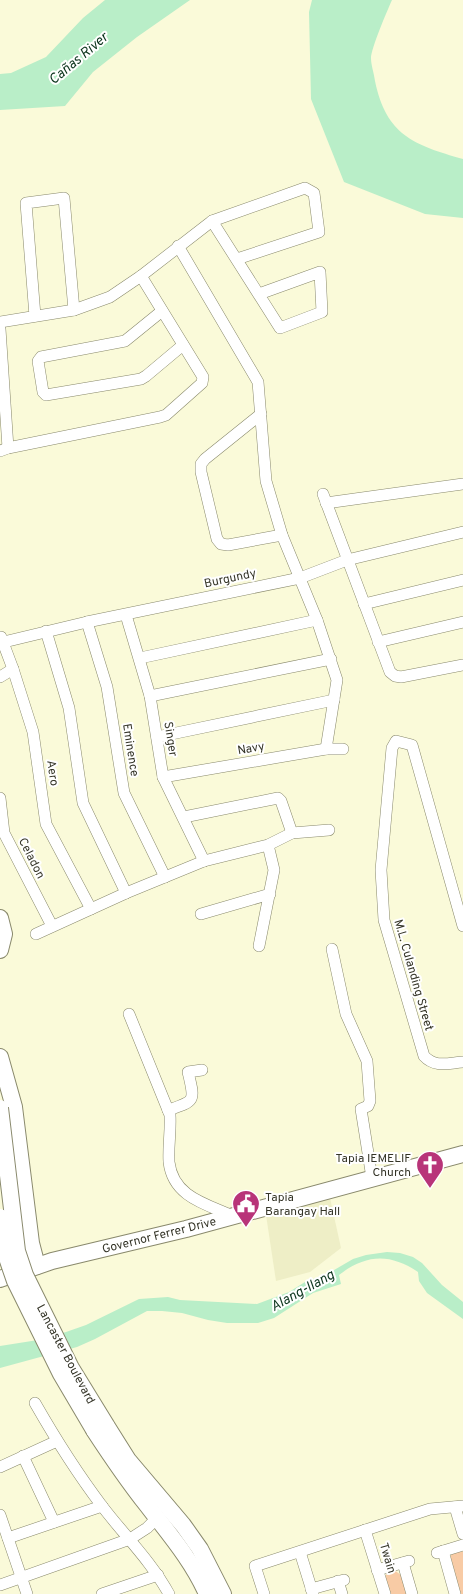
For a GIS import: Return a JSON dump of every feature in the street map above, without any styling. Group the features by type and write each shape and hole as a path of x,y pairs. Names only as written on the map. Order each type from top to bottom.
{"main road":[{"path":"0,918 4,934 0,950"},
{"path":"0,1057 14,1107 31,1243 37,1266"},
{"name":"Lancaster Boulevard","path":"0,1108 17,1251 25,1275 117,1464 189,1560 206,1594"},
{"name":"Governor Ferrer Drive","path":"0,1278 37,1266 463,1154"},
{"name":"Lancaster Boulevard","path":"0,1217 6,1255 15,1281 61,1374 100,1428 183,1525 200,1549 223,1594"}],"street":[{"path":"0,322 74,310 110,297 141,276 212,221 305,188 314,194 319,232 237,259"},
{"path":"35,316 26,203 64,198 74,310"},
{"path":"212,221 280,328 322,312 320,272 259,294"},
{"path":"178,246 258,382 266,481 282,535 318,620 337,680 326,749"},
{"path":"0,329 4,450 166,415 202,383 203,377 141,276"},
{"path":"162,311 125,341 41,357 38,361 42,392 46,395 141,379 183,345"},
{"path":"261,414 205,459 201,464 201,472 218,539 221,544 228,545 282,535"},
{"path":"463,484 324,499 390,672 395,676 401,677 463,665"},
{"name":"Burgundy","path":"1,640 300,578 347,560 463,532"},
{"path":"364,604 463,580"},
{"name":"Singer","path":"126,614 150,696 164,777 204,861"},
{"path":"140,658 318,620"},
{"name":"Eminence","path":"87,622 107,687 124,793 165,876"},
{"path":"378,642 463,622"},
{"path":"46,631 69,708 83,803 126,893"},
{"name":"Aero","path":"1,640 13,669 33,732 46,824 91,909"},
{"path":"150,696 331,660"},
{"path":"0,677 13,669"},
{"path":"157,736 334,700"},
{"name":"M.L. Culanding Street","path":"463,926 412,745 396,740 392,748 381,870 384,920 424,1056 430,1062 439,1064 463,1062"},
{"name":"Navy","path":"164,777 326,749 343,749"},
{"name":"Celadon","path":"0,798 4,833 52,926"},
{"path":"184,817 278,798 281,801 292,833"},
{"path":"36,934 165,876 204,861 268,845 292,833 329,830"},
{"path":"259,946 274,870 268,845"},
{"path":"201,914 270,894"},
{"path":"332,949 346,1014 364,1053 369,1069 370,1101 368,1106 361,1109 372,1178"},
{"path":"129,1014 168,1110 171,1127 169,1161 178,1187 192,1198 233,1216"},
{"path":"168,1110 188,1104 192,1100 193,1092 188,1072 202,1070"},
{"path":"35,1403 57,1441 102,1506 158,1575 168,1594"},
{"path":"0,1467 57,1441"},
{"path":"23,1456 54,1522"},
{"path":"8,1538 102,1506"},
{"path":"264,1594 255,1566 430,1509 459,1506 463,1534"},
{"path":"0,1515 27,1594"},
{"path":"0,1585 130,1539 147,1528 157,1518"},
{"name":"Twain","path":"365,1530 385,1594"},
{"path":"455,1594 439,1552 463,1545"},
{"path":"300,1552 312,1592 341,1580 342,1594"},
{"path":"377,1570 406,1562 412,1594"},
{"path":"102,1594 158,1575"}],"shaded area":[{"path":"330,1198 341,1248 310,1272 276,1281 266,1215"},
{"path":"462,1551 463,1594 460,1594 450,1557 453,1552"},
{"path":"394,1570 401,1575 407,1594 388,1594 385,1577 388,1572"}],"water":[{"name":"Cañas River","path":"105,0 190,0 137,37 93,72 65,106 0,110 0,74 11,73 46,57 83,18"},
{"path":"312,0 392,0 376,39 371,58 380,99 386,114 405,135 430,148 463,159 463,218 425,214 344,182 311,99 309,12"},
{"name":"Alang-Ilang","path":"387,1252 413,1257 422,1263 442,1285 463,1302 463,1319 427,1293 419,1281 418,1272 398,1262 378,1258 359,1263 339,1275 341,1284 313,1293 274,1318 258,1323 227,1323 182,1313 147,1311 77,1347 0,1368 0,1346 38,1340 66,1332 86,1325 139,1299 168,1297 180,1300 257,1304 289,1292 305,1282 329,1273 353,1259"}],"place":[{"name":"Tapia IEMELIF Church","path":"430,1189"},
{"name":"Tapia Barangay Hall","path":"246,1228"}]}
